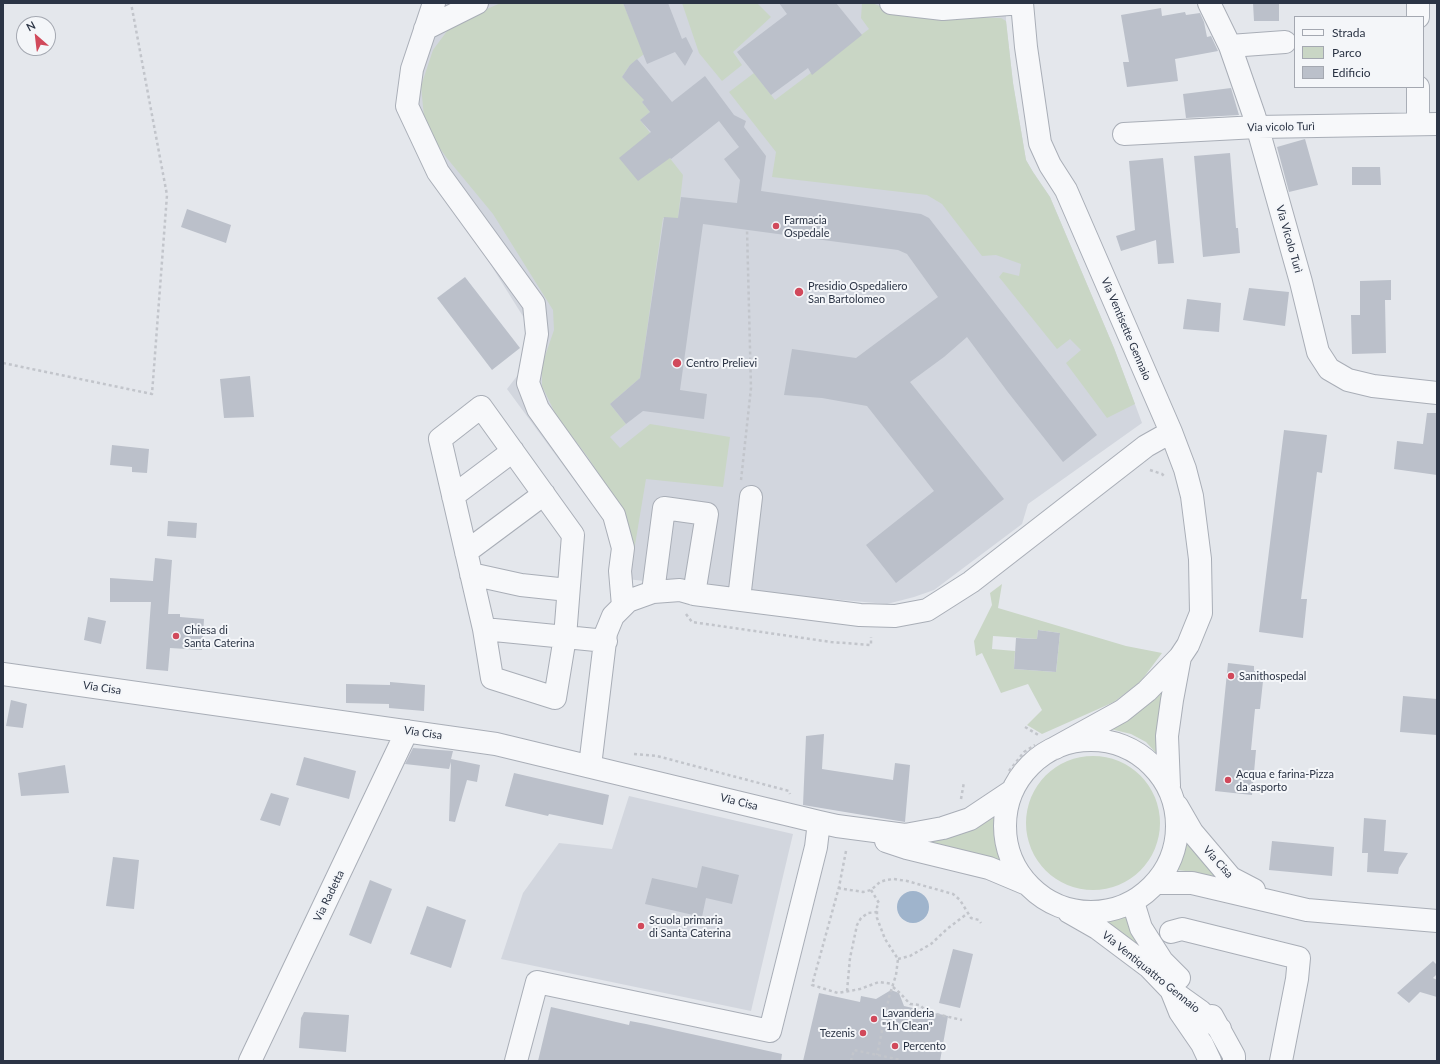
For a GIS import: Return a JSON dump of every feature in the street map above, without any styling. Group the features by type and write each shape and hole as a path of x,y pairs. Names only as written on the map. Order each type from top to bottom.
{"street":[{"path":"434,3 412,69 407,106 438,172 534,304 537,334 528,383 538,409 578,467 614,515 623,548 620,571 623,606"},
{"path":"425,29 477,3"},
{"path":"891,3 943,9 1022,3"},
{"name":"Via Ventisette Gennaio","path":"1022,3 1026,47 1040,143 1050,165 1066,190 1171,432 1185,469 1192,496 1200,559 1201,614 1188,646 1180,657 1147,691 1122,711 1045,743"},
{"name":"Via Vicolo Turì","path":"1209,3 1230,46 1257,127 1301,282 1318,352 1329,370 1348,380 1373,386 1437,393"},
{"path":"1418,3 1418,16"},
{"path":"1230,46 1286,42"},
{"path":"1418,88 1428,124"},
{"name":"Via vicolo Turì","path":"1124,134 1257,127 1428,124"},
{"path":"481,407 544,494 573,535 564,644 555,698 492,678 484,629 440,439 481,407"},
{"path":"689,602 739,599 860,615 895,616 927,610 971,582 1146,446 1171,432"},
{"path":"453,496 513,451"},
{"path":"739,599 746,492"},
{"path":"466,552 544,494"},
{"path":"652,592 664,508 707,514 689,602"},
{"path":"471,574 521,585 568,590"},
{"path":"590,766 606,633 613,616 628,601 652,592 680,590 689,602"},
{"path":"484,629 564,644 605,647"},
{"name":"Via Ventisette Gennaio","path":"1059,906 1084,912 1109,911 1133,902 1156,883 1169,864 1177,838 1177,812 1171,792 1167,736 1180,657"},
{"name":"Via Cisa","path":"3,674 496,744 828,824 907,848 989,868 1027,884"},
{"name":"Via Radetta","path":"250,1061 407,731"},
{"name":"Via Cisa","path":"1045,743 1081,740 1107,741 1132,749 1153,765 1171,792 1192,832 1231,878 1257,892 1307,910"},
{"path":"1045,743 1038,759 1023,774 1009,784 1006,815 1006,840 1013,863 1027,884 1042,897 1059,906"},
{"name":"Via Cisa","path":"828,824 905,835 943,828 970,819 1009,784"},
{"path":"516,1061 537,982 770,1031 816,847 828,824"},
{"name":"Via Cisa","path":"1156,883 1192,883 1307,910 1437,921"},
{"name":"Via Ventiquattro Gennaio","path":"1133,902 1141,928 1162,961 1203,1003 1220,1028 1234,1056 1234,1061"},
{"name":"Via Ventiquattro Gennaio","path":"1059,906 1103,933 1149,967 1172,991 1200,1011 1220,1028"},
{"path":"1172,932 1182,929 1299,958 1297,979 1281,1061"},
{"path":"1172,991 1180,1012 1202,1044 1210,1061"}],"path":[{"path":"3,364 152,394 167,195 131,3"},
{"path":"746,229 752,388 746,492"},
{"path":"1148,470 1162,474 1167,478"},
{"path":"689,602 692,622 831,642 871,645 872,633"},
{"path":"1009,784 1024,752 1045,743 1025,727"},
{"path":"634,754 657,756 790,791 791,796"},
{"path":"846,851 838,888 812,986 838,993 860,989 879,982 893,986 910,1004 920,1005 927,1012 962,1020"},
{"path":"838,888 863,892 871,890 880,882 886,880 894,879 907,881 953,894 960,900 971,918 982,922"},
{"path":"871,890 879,903 877,918 885,939 898,959 896,975 877,1055"},
{"path":"847,991 850,958 857,926 861,918 868,913 877,912"},
{"path":"898,959 910,956 931,944 951,925 968,913"},
{"path":"851,1061 854,1050 901,1061"}],"shaded area":[{"name":"Presidio Ospedaliero San Bartolomeo","path":"427,3 1006,3 1006,21 1013,83 1026,160 1050,197 1114,348 1142,423 1028,504 1022,524 934,590 914,597 887,604 696,587 627,579 609,574 612,550 609,519 585,495 507,389 541,345 403,125 400,84"},
{"name":"Scuola primaria di Santa Caterina","path":"629,796 793,834 751,1011 501,959 523,893 559,843 612,849"}],"green space":[{"path":"501,3 623,3 644,54 630,65 622,77 627,82 651,94 642,102 650,112 640,120 683,175 678,218 663,218 640,378 610,404 626,424 610,437 620,448 650,424 730,437 723,487 646,479 631,569 620,506 587,456 556,415 542,386 542,365 554,330 553,310 493,214 446,157 425,127 421,86 433,50 453,23"},
{"path":"682,3 757,3 771,17 733,52 742,65 722,81 699,53"},
{"path":"862,3 872,3 890,10 936,20 961,17 1001,18 1006,21 1013,83 1026,160 1050,197 1114,348 1135,404 1107,418 1066,363 1081,350 1070,339 1057,349 999,277 1003,272 1019,276 1021,264 996,255 982,256 942,204 927,195 772,177 776,152 729,92 754,73 775,100 869,29 861,18"},
{"path":"1002,584 998,608 1126,646 1162,653 1141,681 1114,702 1042,734 1027,725 1042,710 1028,684 1001,693 982,653 976,656 974,641 992,605 990,593","holes":["1038,630 1060,633 1056,672 1014,669 1015,651 992,649 993,636 1037,639"]},
{"path":"1171,675 1157,754 1146,742 1131,734 1106,728"},
{"path":"1100,756 1125,764 1145,781 1155,797 1159,810 1159,836 1155,849 1149,860 1135,875 1119,885 1106,889 1086,890 1061,882 1041,865 1031,849 1027,836 1026,816 1034,791 1051,771 1067,761 1080,757"},
{"path":"996,807 996,835 1009,869 909,843"},
{"path":"1188,841 1228,884 1194,872 1177,870"},
{"path":"1130,912 1152,956 1098,921"}],"water":[{"path":"913,891 922,894 926,898 929,907 926,916 922,920 913,923 904,920 900,916 897,907 900,898 904,894"}],"building":[{"path":"623,3 668,3 682,39 686,37 693,51 685,66 675,52 647,64"},
{"path":"779,3 836,3 862,35 812,75 808,68 771,95 737,52 787,14"},
{"path":"1253,3 1279,3 1279,21 1254,21"},
{"path":"1161,8 1162,16 1185,12 1186,15 1200,13 1204,22 1207,37 1211,36 1218,51 1175,59 1178,81 1127,87 1123,62 1129,62 1121,15"},
{"path":"637,59 672,102 705,76 734,115 746,121 744,127 766,156 761,191 921,214 929,218 1097,435 1063,462 967,337 944,357 910,382 1004,499 896,583 866,545 934,491 867,406 822,398 784,395 792,349 856,358 938,297 907,254 898,250 703,224 680,390 707,394 704,419 643,411 626,424 610,404 640,378 664,217 678,218 681,197 737,203 740,180 724,159 739,147 719,121 671,159 670,158 638,181 619,158 651,132 640,120 650,112 642,102 644,100 622,77 630,65"},
{"path":"1231,88 1239,115 1186,118 1183,94"},
{"path":"1305,139 1318,185 1289,192 1277,147"},
{"path":"1230,153 1236,228 1238,228 1240,253 1203,257 1194,156"},
{"path":"1163,158 1174,263 1158,264 1156,240 1121,251 1116,236 1135,230 1129,161"},
{"path":"1352,167 1380,167 1381,185 1352,185"},
{"path":"187,209 231,225 226,243 181,227"},
{"path":"465,277 520,348 492,370 437,298"},
{"path":"1391,280 1391,300 1385,300 1386,353 1352,354 1351,315 1360,315 1360,281"},
{"path":"1249,288 1289,292 1285,326 1243,320"},
{"path":"1187,299 1221,303 1219,332 1183,329"},
{"path":"250,376 254,417 224,418 220,379"},
{"path":"1427,413 1437,413 1437,475 1394,469 1397,441 1423,444"},
{"path":"1284,430 1327,435 1322,473 1317,472 1301,599 1307,599 1303,638 1259,632"},
{"path":"112,445 149,449 147,473 132,472 132,467 110,465"},
{"path":"168,521 197,523 196,538 167,536"},
{"path":"155,558 172,560 168,614 180,614 180,617 204,619 202,650 170,648 168,671 146,669 151,602 110,602 110,578 153,581"},
{"path":"88,617 106,621 101,644 84,640"},
{"path":"1038,630 1060,633 1056,672 1014,669 1016,638 1037,639"},
{"path":"1228,663 1254,666 1254,671 1264,672 1260,709 1255,709 1251,750 1256,750 1252,795 1215,791"},
{"path":"390,682 425,685 424,711 389,708 389,704 346,703 346,684 390,685"},
{"path":"1403,696 1437,699 1437,735 1400,732"},
{"path":"11,700 27,704 23,728 6,726"},
{"path":"824,734 822,769 893,780 895,763 910,765 905,822 803,805 806,736"},
{"path":"413,748 453,751 451,759 480,765 477,782 467,780 455,822 449,821 451,762 449,769 405,764"},
{"path":"304,757 356,771 349,799 296,785"},
{"path":"65,765 69,793 21,796 18,773"},
{"path":"514,773 609,795 603,825 549,814 548,816 505,806"},
{"path":"271,793 289,798 280,826 260,820"},
{"path":"1364,818 1386,820 1384,851 1408,853 1399,868 1398,874 1367,872 1368,853 1362,853"},
{"path":"1272,841 1334,847 1332,876 1269,870"},
{"path":"113,857 139,860 134,909 106,906"},
{"name":"Scuola primaria di Santa Caterina","path":"702,866 739,875 732,904 706,898 702,917 645,904 652,878 697,888"},
{"path":"370,880 392,889 371,944 349,935"},
{"path":"427,906 466,920 451,968 410,954"},
{"path":"953,949 973,954 960,1008 939,1003"},
{"path":"1433,961 1437,965 1437,974 1433,978 1437,980 1437,997 1420,992 1409,1003 1397,993"},
{"path":"891,990 899,993 904,1006 948,1016 940,1061 803,1061 819,993 860,1002 861,996 876,999"},
{"path":"551,1007 629,1025 630,1021 646,1024 782,1054 781,1061 538,1061"},
{"path":"304,1012 349,1015 346,1052 299,1048 301,1018"}],"place":[{"name":"Farmacia Ospedale","path":"776,226"},
{"name":"Presidio Ospedaliero San Bartolomeo","path":"799,292"},
{"name":"Centro Prelievi","path":"677,363"},
{"name":"Chiesa di Santa Caterina","path":"176,636"},
{"name":"Sanithospedal","path":"1231,676"},
{"name":"Acqua e farina-Pizza da asporto","path":"1228,780"},
{"name":"Scuola primaria di Santa Caterina","path":"641,926"},
{"name":"Lavanderia \"1h Clean\"","path":"874,1019"},
{"name":"Tezenis","path":"863,1033"},
{"name":"Percento","path":"895,1046"}]}
